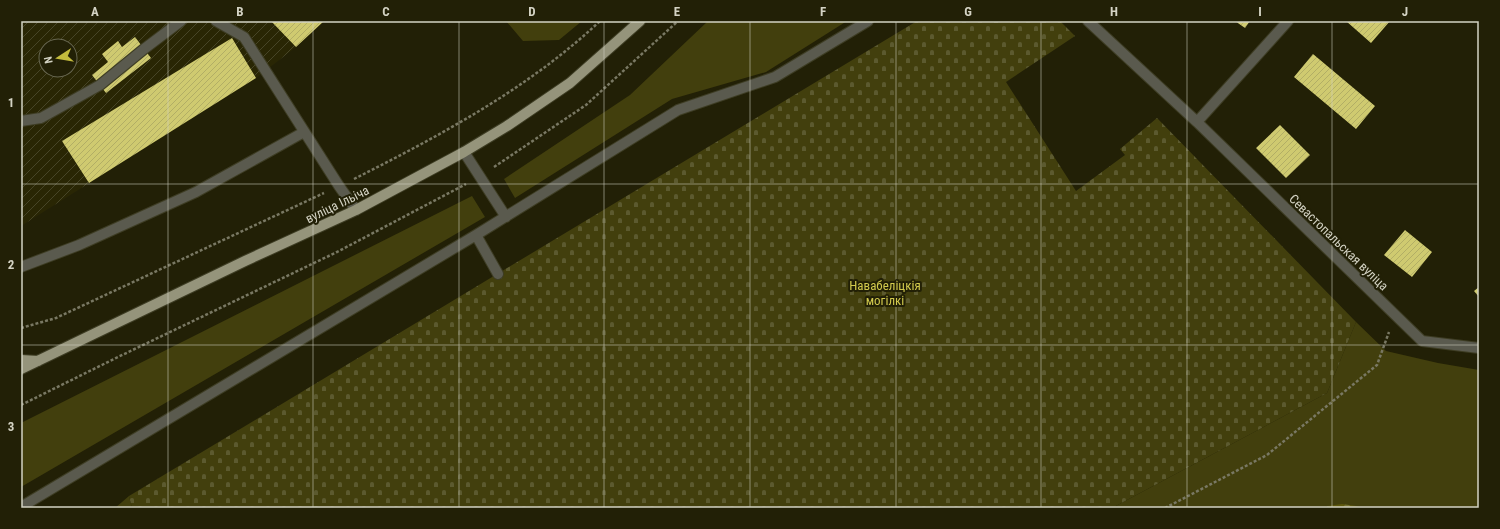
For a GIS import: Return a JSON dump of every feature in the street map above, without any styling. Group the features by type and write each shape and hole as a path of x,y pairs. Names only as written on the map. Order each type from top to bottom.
{"main road":[{"name":"вуліца Ільіча","path":"21,369 245,261 356,210 464,152 507,126 570,83 640,21"},
{"path":"21,360 38,361"}],"street":[{"path":"21,121 41,118 100,85 181,21"},
{"path":"216,21 244,37 304,132 356,210"},
{"path":"21,507 476,236 678,110 775,77 868,21"},
{"name":"Севастопальская вуліца","path":"1088,21 1197,122 1422,342 1479,348"},
{"path":"1197,122 1288,21"},
{"path":"21,267 79,245 196,192 304,132"},
{"path":"464,152 506,217"},
{"path":"476,236 498,274"}],"path":[{"path":"21,328 56,318 381,166 468,118 536,74 600,21"},
{"path":"21,405 125,353 337,252 480,177 586,105 678,21"},
{"path":"1165,508 1267,455 1377,365 1396,315"}],"shaded area":[{"path":"21,21 324,21 296,47 256,78 21,226"}],"green space":[{"path":"506,21 582,21 559,40 523,41"},
{"path":"708,21 847,21 766,72 672,99 515,198 504,179 630,95"},
{"name":"Навабеліцкія могілкі","path":"917,21 1060,21 1075,36 1006,82 1076,191 1125,155 1120,149 1157,118 1356,322 1327,393 1112,508 132,508 129,496"},
{"path":"472,196 485,217 21,487 21,423"},
{"path":"1356,322 1386,351 1438,363 1479,370 1479,508 1112,508 1327,393"},
{"path":"129,496 132,508 115,508"},
{"path":"1342,504 1361,508 1326,508 1328,506"}],"building":[{"path":"271,21 324,21 296,47"},
{"path":"1235,21 1250,21 1245,28"},
{"path":"1346,21 1390,21 1371,43"},
{"path":"135,37 151,58 106,93 92,75 108,62 102,54 118,41 122,47"},
{"path":"232,38 256,78 89,183 62,141"},
{"path":"1313,54 1375,106 1356,129 1294,77"},
{"path":"1280,125 1310,155 1286,178 1256,148"},
{"path":"1405,230 1432,252 1412,277 1384,255"},
{"path":"1479,287 1479,297 1474,291"}]}
